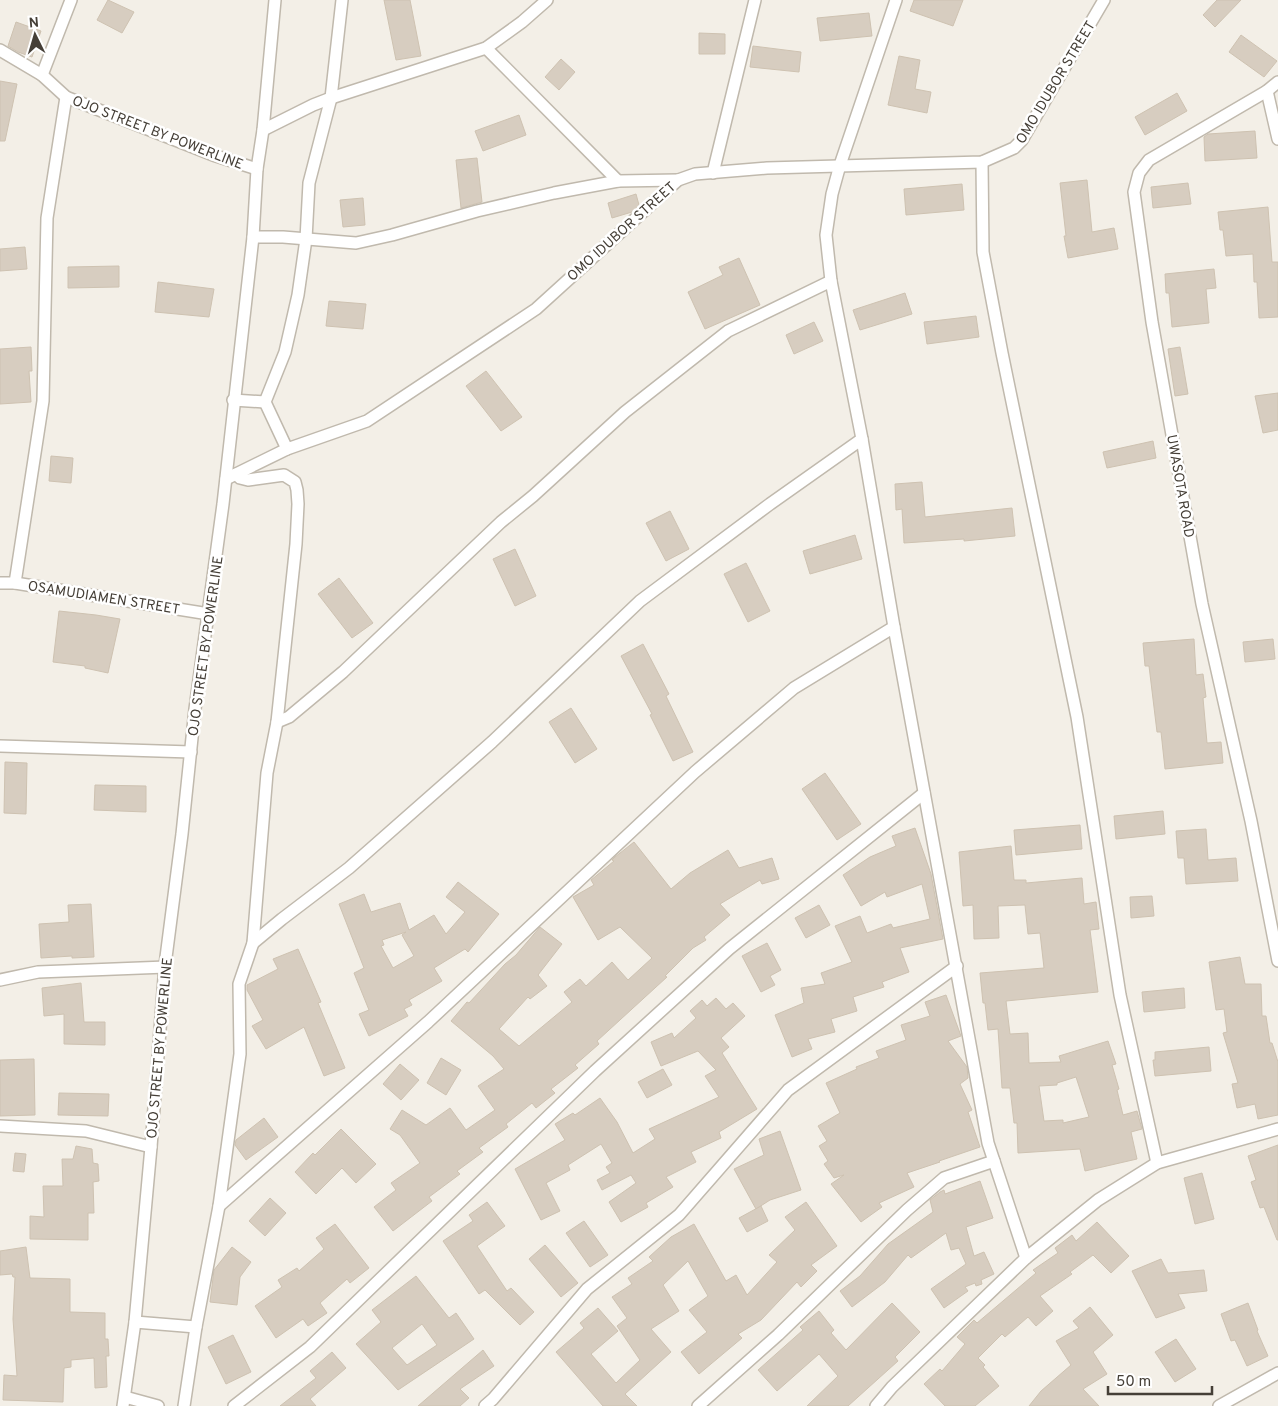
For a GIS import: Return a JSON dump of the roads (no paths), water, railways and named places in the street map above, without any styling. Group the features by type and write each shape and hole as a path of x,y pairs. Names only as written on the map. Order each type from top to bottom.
{"street":[{"path":"42,75 71,0"},
{"path":"257,169 275,0"},
{"path":"287,449 265,402 285,352 298,295 306,239 309,182 331,98 342,0"},
{"path":"262,130 331,98 486,48 522,22 547,0"},
{"path":"713,173 755,0"},
{"path":"896,0 840,165 832,194 826,236 832,282 862,439 894,627 988,1143 1026,1258"},
{"name":"OMO IDUBOR STREET","path":"231,476 287,449 367,421 536,309 678,180 695,174 767,168 982,162 1014,148 1022,140 1104,0"},
{"path":"486,48 618,181"},
{"name":"OJO STREET BY POWERLINE","path":"0,50 42,75 66,97 213,155 257,169 253,237 233,400 231,476 209,614 166,967 135,1322 124,1401"},
{"name":"UWASOTA ROAD","path":"1278,82 1267,91 1149,160 1139,173 1134,192 1152,322 1202,604 1251,821 1278,961"},
{"path":"1267,91 1276,118 1278,139"},
{"path":"15,583 43,401 47,218 66,97"},
{"path":"982,162 984,252 1010,390 1077,717 1120,995 1157,1163"},
{"path":"253,237 356,243 554,193 618,181 678,180"},
{"path":"277,722 290,717 343,672 501,522 533,496 625,412 728,331 832,282"},
{"path":"233,400 265,402"},
{"path":"253,944 282,919 349,868 492,742 640,601 770,504 862,439"},
{"path":"184,1406 196,1326 219,1206 240,1054 239,984 253,944 267,773 277,722 296,544 298,490 294,482 284,475 248,480 231,476"},
{"name":"OSAMUDIAMEN STREET","path":"0,583 15,583 209,614"},
{"path":"219,1206 428,1022 695,772 794,688 894,627"},
{"path":"0,746 191,752"},
{"path":"234,1406 310,1346 595,1071 729,949 924,793"},
{"path":"485,1406 586,1289 679,1215 788,1090 957,966"},
{"path":"0,980 38,972 166,967"},
{"path":"0,1126 86,1131 151,1147"},
{"path":"876,1406 892,1388 1026,1258 1098,1200 1157,1163 1278,1129"},
{"path":"698,1406 778,1335 907,1210 944,1178 994,1161"},
{"path":"135,1322 196,1326"},
{"path":"1219,1406 1278,1373"},
{"path":"124,1401 158,1406"}]}
